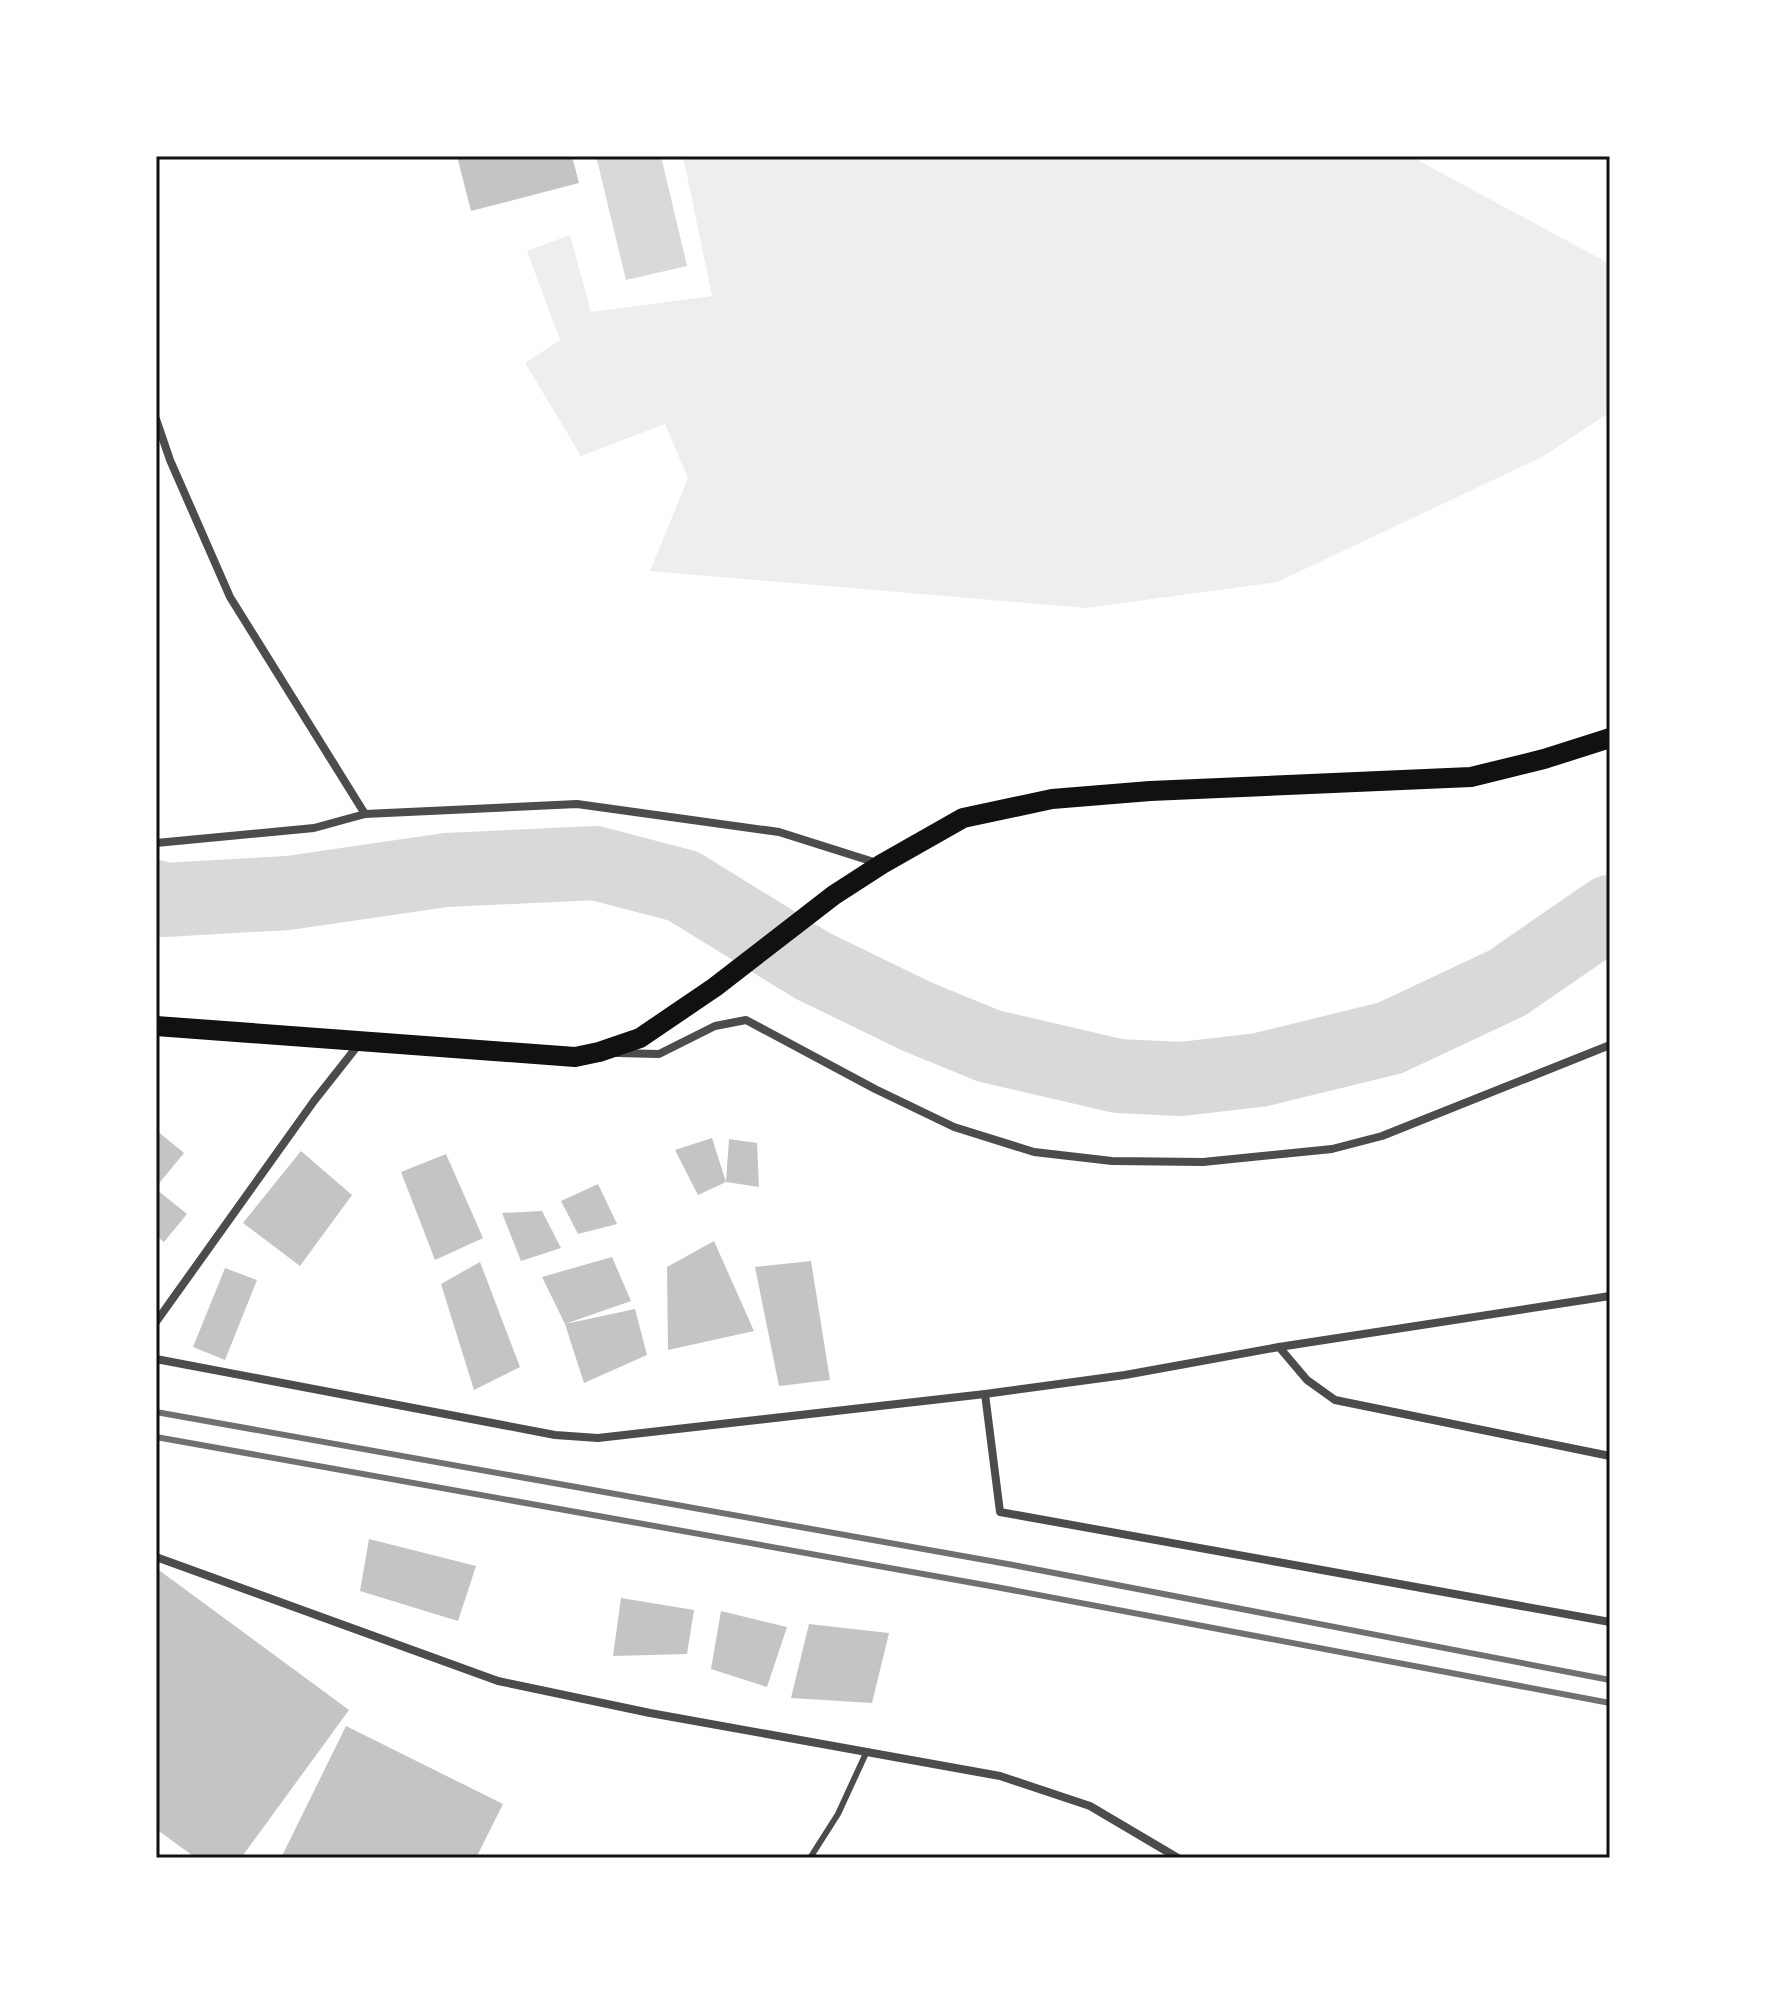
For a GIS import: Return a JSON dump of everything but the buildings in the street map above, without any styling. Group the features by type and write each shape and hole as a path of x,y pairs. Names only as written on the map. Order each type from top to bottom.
{"main road":[{"path":"156,1026 575,1057 640,1038 715,987 834,895 963,818 1052,799 1150,791 1471,777 1610,738"}],"street":[{"path":"156,419 170,460 230,597 365,814"},
{"path":"156,843 314,828 365,814 577,804 779,832 882,864"},
{"path":"599,1052 659,1054 715,1026 746,1020 954,1127 1034,1152 1112,1161 1203,1162 1332,1149 1382,1136 1610,1045"},
{"path":"156,1322 314,1101 362,1040"},
{"path":"156,1359 555,1435 598,1438 1125,1375 1279,1347 1610,1296"},
{"path":"1279,1347 1307,1380 1335,1400 1610,1456"},
{"path":"985,1394 1000,1512 1610,1622"},
{"path":"156,1557 498,1681 650,1713 1000,1776 1090,1806 1178,1858"}],"lane":[{"path":"810,1858 838,1814 867,1751"}],"shaded area":[{"path":"596,156 661,156 687,266 626,280"},
{"path":"683,156 1410,156 1610,264 1610,412 1542,457 1277,582 1086,608 650,571 688,478 665,424 581,456 525,363 560,340 527,251 570,235 591,312 712,296"}],"waterway":[{"path":"156,897 164,900 288,893 446,870 595,863 683,886 813,966 918,1017 989,1046 1118,1076 1181,1079 1259,1070 1390,1038 1507,983 1610,912"}],"railway":[{"path":"156,1412 1013,1565 1610,1680"},
{"path":"156,1437 996,1587 1610,1703"}]}
